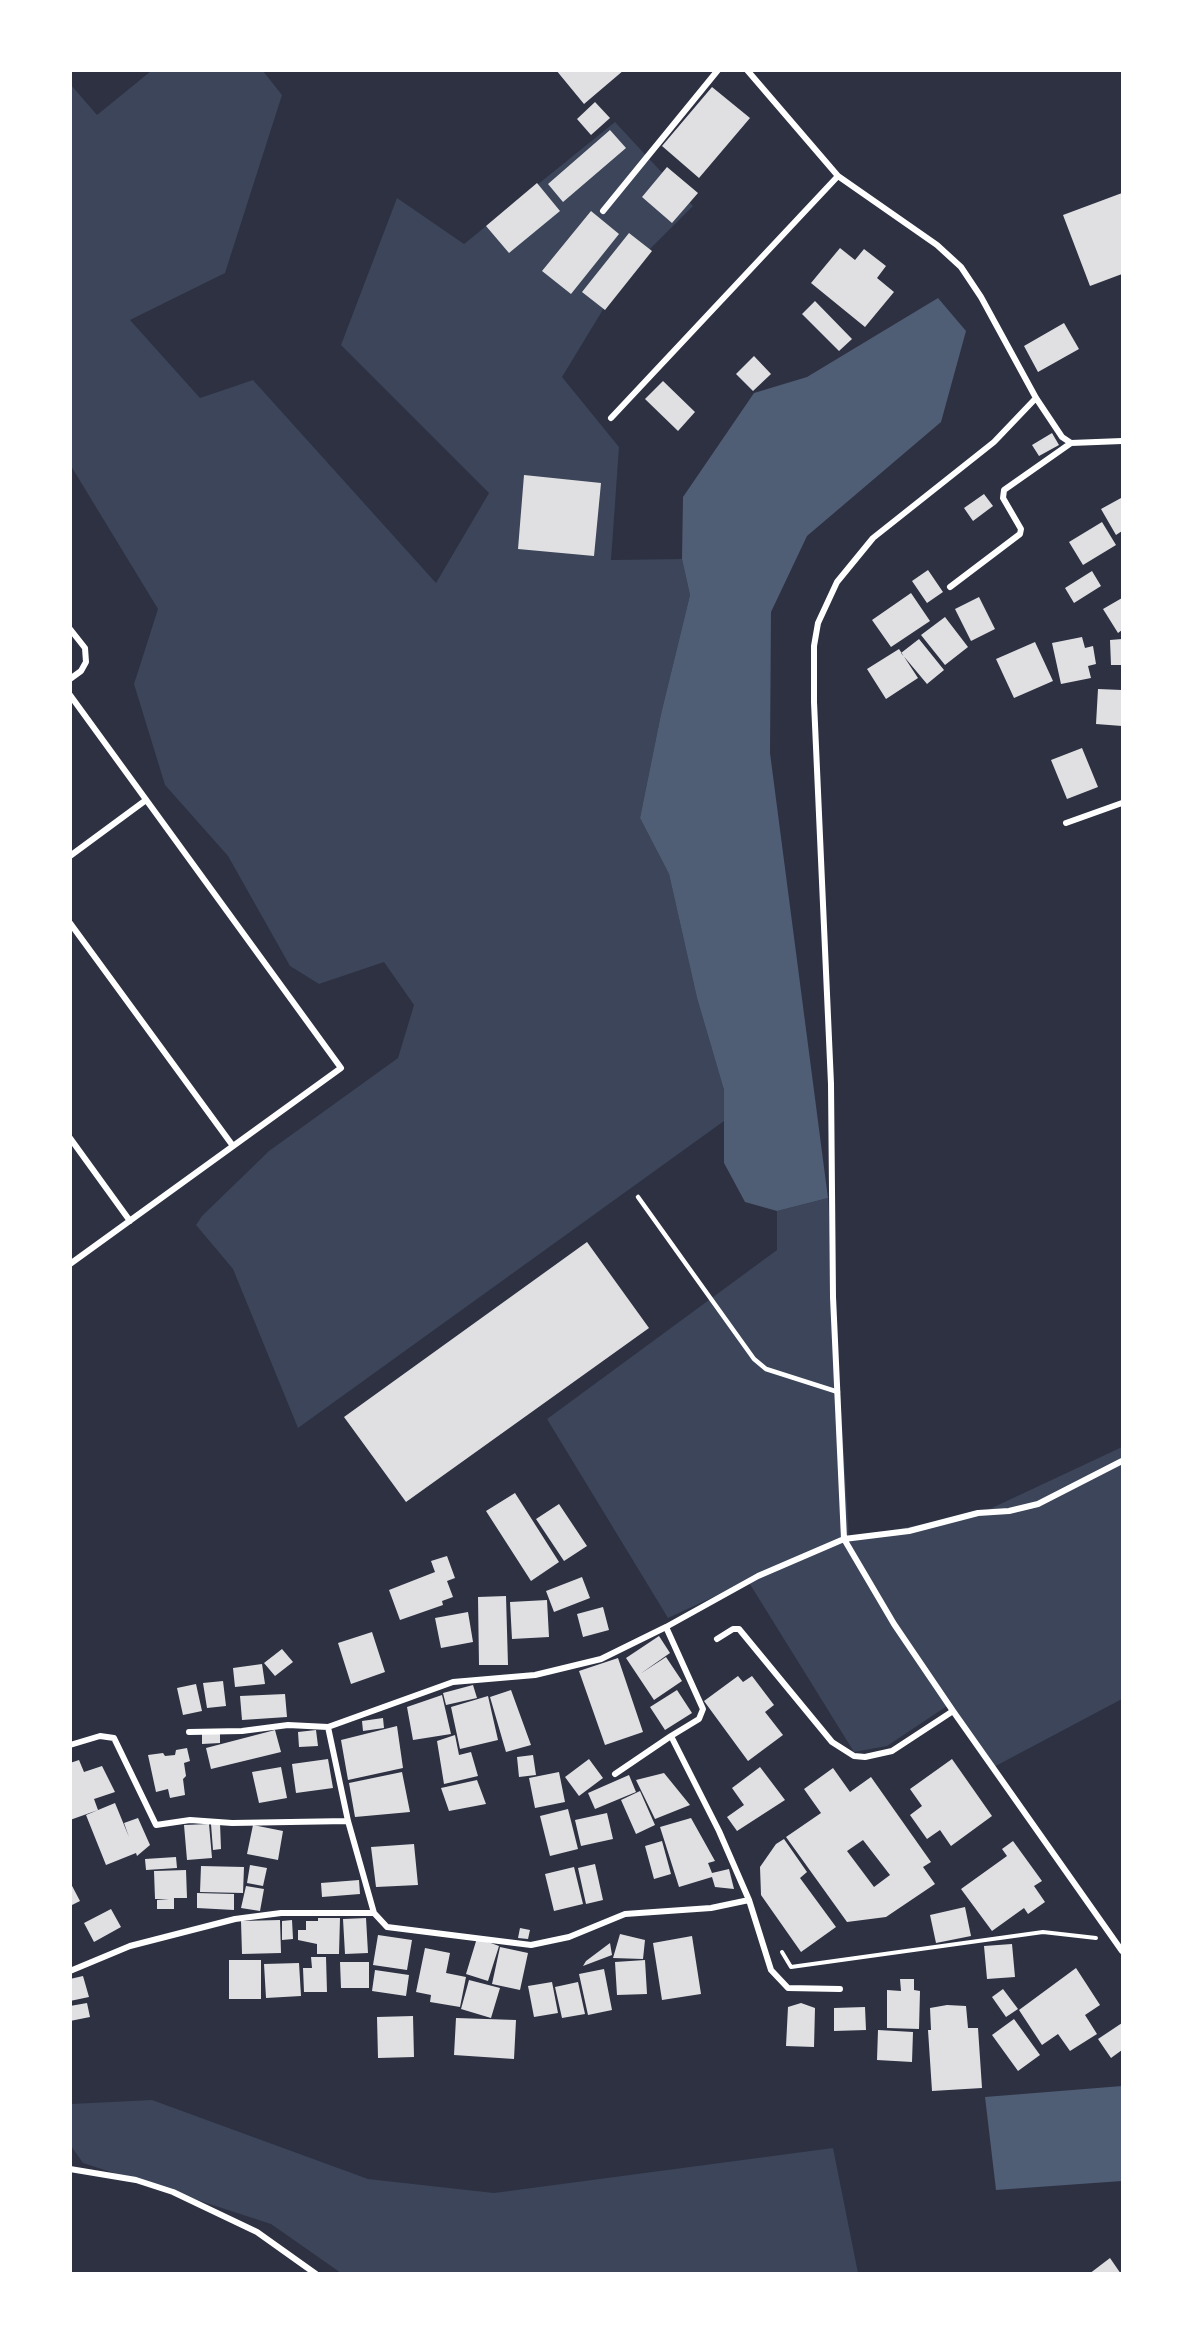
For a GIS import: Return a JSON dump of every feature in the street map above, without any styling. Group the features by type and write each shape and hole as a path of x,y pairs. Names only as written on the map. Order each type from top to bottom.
{"street":[{"path":"603,211 718,70"},
{"path":"747,70 838,176 937,245 955,261 981,297 1036,398 1062,436 1071,443"},
{"path":"611,418 838,176"},
{"path":"1036,398 994,442 873,538 837,582 818,623 814,646 814,702 831,1084 832,1297 844,1539 894,1624 953,1712 1122,1951"},
{"path":"950,587 1020,534 1021,529 1003,498 1004,490 1071,443 1122,441"},
{"path":"70,628 85,648 86,662 81,671 70,679"},
{"path":"70,695 341,1068 70,1264"},
{"path":"70,856 146,800"},
{"path":"1066,823 1122,803"},
{"path":"70,923 233,1146"},
{"path":"70,1138 130,1221"},
{"path":"189,1732 242,1731 288,1725 328,1727 453,1682 535,1676 601,1659 666,1627 758,1576 844,1539 909,1531 978,1513 1009,1511 1038,1504 1122,1461"},
{"path":"615,1774 699,1719 702,1708 666,1627"},
{"path":"717,1639 733,1629 739,1629 832,1742 854,1756 872,1756 892,1751 953,1712"},
{"path":"328,1727 348,1821 374,1913 387,1927 531,1945 569,1937 625,1914 711,1908 749,1900"},
{"path":"70,1745 100,1736 114,1738 156,1825 190,1820 232,1823 348,1821"},
{"path":"671,1736 719,1831 749,1900 771,1970 788,1988 840,1989"},
{"path":"70,1971 130,1946 236,1919 281,1913 374,1913"},
{"path":"70,2169 136,2180 173,2192 257,2232 316,2274"}],"lane":[{"path":"638,1197 754,1359 766,1369 838,1392"},
{"path":"665,1248 671,1243"}],"path":[{"path":"779,1948 791,1967 1043,1932 1115,1940"}],"shaded area":[{"path":"151,71 263,71 282,95 225,273 130,320 200,398 253,380 436,583 489,493 341,345 397,198 464,244 615,122 693,206 624,275 562,377 619,447 611,560 682,559 690,595 661,714 640,818 669,874 697,998 724,1090 724,1121 298,1428 233,1269 196,1225 202,1216 269,1151 398,1058 414,1005 384,962 319,984 290,966 228,856 165,785 134,684 158,609 71,466 71,85 97,115"},
{"path":"938,298 966,331 941,422 807,536 771,612 770,753 828,1198 777,1211 745,1202 724,1163 724,1090 697,998 669,874 640,818 661,714 690,595 682,559 683,497 754,393 807,377"},
{"path":"828,1198 849,1538 979,1514 1122,1447 1122,1699 990,1769 947,1706 887,1746 854,1752 748,1581 668,1618 547,1419 777,1250 777,1211"},
{"path":"1122,2086 1122,2181 996,2190 985,2097"},
{"path":"152,2100 368,2179 494,2193 833,2148 858,2273 341,2273 271,2224 83,2163 71,2146 71,2104"}],"building":[{"path":"556,70 624,70 584,104"},
{"path":"712,87 750,118 699,178 662,146"},
{"path":"595,102 610,118 591,135 577,119"},
{"path":"610,130 626,148 563,202 548,184"},
{"path":"667,167 698,193 672,223 642,197"},
{"path":"537,183 560,211 509,253 486,226"},
{"path":"1122,193 1122,274 1090,286 1063,215"},
{"path":"591,211 619,234 571,294 542,271"},
{"path":"629,233 652,251 605,310 582,292"},
{"path":"840,248 855,260 864,249 886,266 877,278 894,292 865,327 811,283"},
{"path":"815,301 852,339 839,351 802,314"},
{"path":"1064,323 1079,349 1038,372 1024,346"},
{"path":"754,356 771,374 753,391 736,374"},
{"path":"663,381 695,412 678,431 645,399"},
{"path":"1052,433 1059,445 1039,456 1032,445"},
{"path":"524,475 601,483 594,556 518,549"},
{"path":"984,494 993,506 973,521 964,508"},
{"path":"1121,498 1122,531 1116,535 1101,509"},
{"path":"1102,522 1116,545 1083,565 1069,542"},
{"path":"928,570 943,592 927,603 912,581"},
{"path":"1092,571 1101,586 1074,603 1065,588"},
{"path":"911,593 930,621 891,647 872,620"},
{"path":"979,597 995,629 971,641 955,609"},
{"path":"1122,598 1122,630 1118,633 1103,609"},
{"path":"945,617 968,647 945,665 921,635"},
{"path":"1082,637 1085,648 1093,646 1096,664 1088,666 1091,678 1061,684 1052,643"},
{"path":"919,639 944,670 927,684 901,653"},
{"path":"1122,639 1122,665 1111,665 1110,640"},
{"path":"1035,642 1053,681 1014,698 996,659"},
{"path":"899,649 918,678 886,699 867,669"},
{"path":"1098,689 1122,690 1122,726 1096,724"},
{"path":"1082,748 1098,787 1067,799 1051,760"},
{"path":"587,1242 649,1328 406,1502 344,1417"},
{"path":"515,1493 559,1562 531,1581 486,1511"},
{"path":"559,1504 587,1546 564,1561 536,1519"},
{"path":"447,1556 455,1578 447,1581 453,1597 442,1601 443,1605 400,1620 389,1590 435,1572 431,1561"},
{"path":"582,1577 590,1598 554,1612 546,1591"},
{"path":"506,1596 508,1665 479,1665 478,1597"},
{"path":"547,1600 549,1637 512,1639 510,1602"},
{"path":"603,1607 609,1630 583,1637 577,1614"},
{"path":"468,1612 473,1642 441,1648 435,1618"},
{"path":"372,1632 385,1672 351,1684 338,1643"},
{"path":"659,1636 670,1653 640,1674 666,1657 682,1681 654,1700 626,1658"},
{"path":"282,1649 293,1662 275,1676 264,1663"},
{"path":"618,1658 643,1732 605,1745 579,1671"},
{"path":"262,1664 265,1684 235,1687 233,1668"},
{"path":"738,1676 743,1682 752,1676 774,1705 765,1712 783,1735 748,1761 704,1701"},
{"path":"223,1681 226,1706 207,1708 203,1683"},
{"path":"196,1684 202,1711 183,1715 177,1688"},
{"path":"473,1685 477,1698 446,1705 443,1693"},
{"path":"511,1690 531,1745 506,1752 490,1697"},
{"path":"677,1690 692,1713 665,1730 650,1707"},
{"path":"285,1694 287,1717 242,1720 240,1696"},
{"path":"442,1695 451,1734 413,1740 407,1707"},
{"path":"488,1696 498,1740 460,1749 451,1707"},
{"path":"383,1718 384,1728 363,1731 362,1721"},
{"path":"397,1726 403,1768 348,1780 341,1740"},
{"path":"275,1730 281,1752 211,1769 206,1748"},
{"path":"316,1730 318,1746 299,1747 298,1732"},
{"path":"202,1733 220,1733 220,1743 202,1744"},
{"path":"455,1735 459,1755 471,1752 478,1776 444,1784 437,1741"},
{"path":"187,1748 190,1761 184,1763 185,1795 170,1798 168,1789 156,1792 148,1755 163,1753 165,1756 175,1755 176,1750"},
{"path":"533,1755 536,1775 519,1777 517,1757"},
{"path":"328,1759 333,1788 296,1793 292,1764"},
{"path":"589,1759 603,1778 579,1796 565,1777"},
{"path":"952,1759 992,1816 951,1846 940,1830 927,1839 910,1815 922,1806 910,1789"},
{"path":"79,1760 84,1772 102,1766 115,1792 94,1799 98,1810 70,1820 70,1763"},
{"path":"281,1767 287,1798 259,1803 252,1772"},
{"path":"760,1767 785,1800 737,1831 727,1817 744,1805 732,1788"},
{"path":"833,1768 850,1792 871,1777 931,1862 923,1867 935,1884 886,1917 847,1922 786,1837 821,1813 804,1789","holes":["863,1840 890,1875 874,1887 847,1851"]},
{"path":"402,1772 410,1812 355,1817 349,1783"},
{"path":"559,1772 565,1802 535,1808 529,1778"},
{"path":"664,1773 690,1805 655,1819 636,1780"},
{"path":"629,1775 636,1792 595,1809 588,1793"},
{"path":"477,1780 486,1804 449,1811 441,1788"},
{"path":"640,1791 655,1825 636,1834 621,1800"},
{"path":"115,1803 129,1837 124,1823 138,1818 150,1845 137,1856 136,1853 106,1865 86,1815"},
{"path":"568,1809 578,1849 550,1856 540,1816"},
{"path":"607,1813 613,1839 581,1846 575,1820"},
{"path":"691,1818 715,1861 708,1863 712,1873 729,1869 734,1889 715,1887 712,1877 679,1887 660,1827"},
{"path":"220,1823 221,1849 213,1850 211,1824"},
{"path":"209,1824 212,1858 187,1860 184,1825"},
{"path":"253,1825 283,1831 278,1860 247,1854"},
{"path":"784,1839 807,1872 800,1878 836,1927 801,1952 761,1895 760,1867 776,1844"},
{"path":"662,1841 671,1874 654,1879 645,1846"},
{"path":"1013,1841 1042,1881 1034,1886 1045,1902 1028,1914 1024,1908 992,1931 961,1889 1007,1856 1002,1849"},
{"path":"414,1844 418,1885 376,1887 371,1847"},
{"path":"176,1857 177,1868 146,1870 145,1859"},
{"path":"595,1864 603,1900 586,1904 578,1868"},
{"path":"250,1865 267,1868 263,1886 247,1883"},
{"path":"201,1866 244,1867 243,1893 200,1892"},
{"path":"574,1867 583,1904 554,1911 545,1874"},
{"path":"186,1870 187,1898 174,1898 174,1909 157,1909 157,1900 169,1899 155,1899 154,1871"},
{"path":"359,1880 360,1894 322,1897 321,1883"},
{"path":"70,1882 80,1901 70,1906"},
{"path":"246,1886 264,1889 260,1911 241,1908"},
{"path":"197,1893 234,1894 234,1910 197,1908"},
{"path":"965,1907 971,1936 936,1943 930,1915"},
{"path":"111,1909 121,1927 94,1942 84,1923"},
{"path":"318,1918 340,1918 339,1954 317,1954 317,1944 298,1940 298,1930 306,1930 306,1921 318,1921"},
{"path":"366,1918 368,1953 345,1954 343,1919"},
{"path":"280,1920 281,1953 242,1954 241,1921"},
{"path":"292,1920 293,1939 282,1940 282,1921"},
{"path":"520,1928 530,1930 528,1939 518,1938"},
{"path":"620,1934 645,1940 643,1959 613,1958"},
{"path":"378,1935 412,1940 407,1970 373,1965"},
{"path":"692,1936 701,1994 662,2000 653,1943"},
{"path":"477,1938 499,1946 488,1981 466,1974"},
{"path":"610,1943 612,1955 583,1966 586,1961"},
{"path":"1012,1944 1015,1977 987,1979 984,1946"},
{"path":"500,1947 528,1953 520,1990 492,1984"},
{"path":"425,1948 450,1953 446,1973 466,1977 460,2007 430,2002 431,1995 416,1992"},
{"path":"311,1957 326,1957 327,1992 304,1992 303,1968 312,1968"},
{"path":"229,1960 261,1960 261,1999 229,1999"},
{"path":"645,1960 647,1994 617,1995 615,1962"},
{"path":"340,1962 369,1962 369,1988 341,1988"},
{"path":"299,1963 301,1996 266,1998 264,1964"},
{"path":"1076,1968 1100,2005 1085,2015 1097,2034 1070,2051 1058,2034 1042,2045 1019,2010"},
{"path":"604,1969 612,2010 588,2015 579,1974"},
{"path":"375,1970 409,1975 406,1996 372,1991"},
{"path":"83,1976 89,1997 70,2001 70,1979"},
{"path":"900,1979 914,1979 914,1990 920,1991 919,2029 887,2028 887,1990 901,1991"},
{"path":"469,1980 500,1988 491,2018 461,2009"},
{"path":"552,1982 558,2013 534,2017 528,1986"},
{"path":"578,1982 585,2014 562,2018 555,1987"},
{"path":"1003,1989 1018,2009 1006,2017 992,1997"},
{"path":"87,2003 90,2017 70,2021 70,2006"},
{"path":"801,2003 815,2008 814,2047 786,2046 788,2007"},
{"path":"947,2005 966,2006 968,2028 978,2028 982,2088 932,2091 928,2030 931,2030 930,2008"},
{"path":"865,2007 866,2030 834,2031 834,2008"},
{"path":"413,2016 414,2057 378,2058 377,2017"},
{"path":"456,2018 516,2020 514,2059 454,2055"},
{"path":"1014,2019 1040,2055 1018,2071 992,2035"},
{"path":"1122,2023 1122,2050 1111,2058 1098,2039"},
{"path":"878,2030 913,2032 912,2062 877,2060"},
{"path":"1110,2258 1121,2274 1089,2274"}]}
